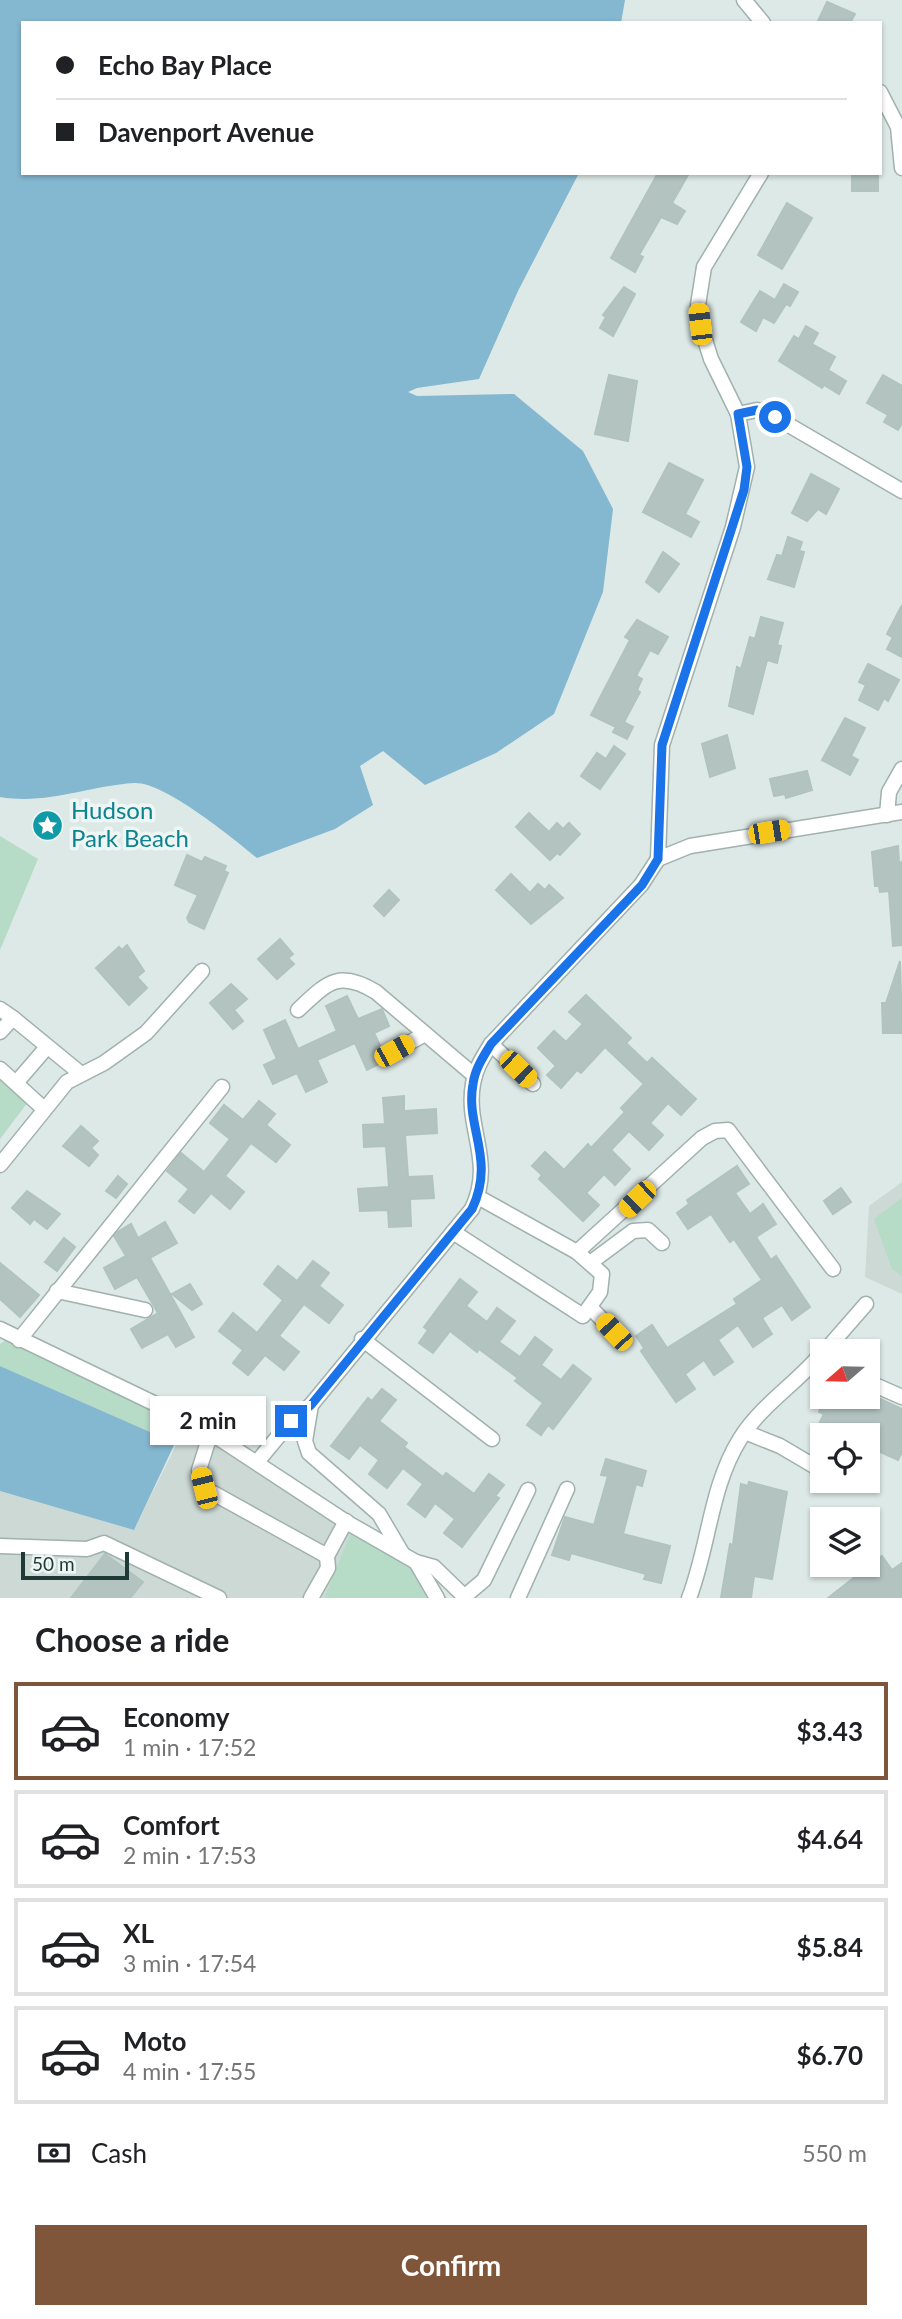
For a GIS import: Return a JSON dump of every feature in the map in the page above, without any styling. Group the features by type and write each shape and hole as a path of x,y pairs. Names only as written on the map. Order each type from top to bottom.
{"street":[{"path":"744,0 761,21"},
{"path":"882,96 898,127 902,168"},
{"path":"257,1462 291,1421 311,1405 362,1339 453,1232 478,1197 482,1177 472,1087 491,1044 642,885 658,859 662,745 744,490 747,467 738,414 712,359 698,305 704,267 760,175"},
{"path":"738,414 757,410 775,417 902,491"},
{"path":"658,859 690,846 895,813 889,792 902,769"},
{"path":"0,1165 44,1109 80,1073 104,1063 146,1033 202,971"},
{"path":"298,1010 327,983 341,979 359,982 376,992 475,1076"},
{"path":"0,1009 80,1073"},
{"path":"0,1032 13,1018"},
{"path":"394,1051 425,1034"},
{"path":"491,1044 533,1084"},
{"path":"16,1083 47,1047"},
{"path":"0,1069 44,1109"},
{"path":"19,1340 222,1087"},
{"path":"577,1252 702,1138 715,1131 728,1130 833,1269"},
{"path":"453,1232 583,1316 590,1307 600,1292 601,1274 590,1263 577,1252 478,1197"},
{"path":"590,1263 634,1231 648,1230 662,1243"},
{"path":"57,1291 145,1310"},
{"path":"837,1339 866,1304"},
{"path":"590,1307 614,1332"},
{"path":"0,1329 157,1402 211,1432 346,1521 403,1555 420,1568 437,1598"},
{"path":"362,1339 492,1439"},
{"path":"689,1598 699,1572 707,1527 726,1466 745,1432 810,1369"},
{"path":"880,1387 902,1397"},
{"path":"311,1405 305,1441 309,1453 379,1514 403,1555"},
{"path":"211,1432 199,1470 204,1488 327,1556"},
{"path":"745,1432 780,1446 810,1464"},
{"path":"518,1598 567,1489"},
{"path":"420,1568 434,1567 466,1597 484,1580 528,1490"},
{"path":"311,1598 328,1568 327,1556 346,1521"},
{"path":"0,1546 88,1549 104,1543 219,1598"},
{"path":"420,1568 429,1598"}],"shaded area":[{"path":"902,1182 902,1294 865,1277 869,1206"},
{"path":"190,1417 355,1522 324,1598 0,1598 0,1491 134,1530"}],"green space":[{"path":"0,836 38,859 0,950"},
{"path":"0,1079 28,1102 0,1139"},
{"path":"902,1198 902,1276 892,1269 874,1219"},
{"path":"15,1334 190,1417 175,1443 0,1366 0,1344"},
{"path":"355,1522 417,1560 447,1598 324,1598"}],"water":[{"path":"0,0 625,0 621,21 21,21 21,175 578,175 518,291 479,379 417,388 408,392 417,396 514,394 583,451 613,509 603,592 554,714 496,753 425,785 383,751 360,766 373,805 335,829 257,858 197,812 147,785 117,785 35,799 0,797"},
{"path":"0,1366 175,1443 134,1530 0,1491"}],"building":[{"path":"827,2 855,14 851,21 818,21"},
{"path":"657,175 688,175 672,203 685,211 677,224 661,217 639,255 643,257 635,272 611,258"},
{"path":"852,175 878,175 878,191 852,191"},
{"path":"787,203 812,218 782,269 758,255"},
{"path":"784,284 798,292 790,306 786,304 774,323 763,317 756,331 741,322 760,291 775,300"},
{"path":"624,287 635,294 613,336 600,328 606,317 603,315"},
{"path":"806,326 818,333 812,344 835,357 828,370 846,381 839,394 824,385 822,388 779,361 794,336 799,339"},
{"path":"609,375 637,381 628,441 595,434"},
{"path":"883,375 902,386 902,423 898,430 884,422 888,415 867,403"},
{"path":"669,463 703,480 685,514 699,522 691,537 643,512"},
{"path":"811,474 839,489 826,514 818,509 807,521 792,513"},
{"path":"788,537 802,542 799,551 804,552 794,587 768,579 777,555 782,556"},
{"path":"663,552 679,564 659,592 646,582"},
{"path":"902,605 902,657 887,649 893,637 887,634"},
{"path":"761,617 783,623 777,645 781,646 777,663 767,660 753,714 729,706 737,667 741,669 750,637 755,639"},
{"path":"637,620 668,637 658,654 650,650 636,676 642,679 637,690 640,692 624,722 633,727 627,739 613,732 616,727 591,715 630,640 625,637"},
{"path":"868,664 899,680 888,701 884,698 878,710 859,700 866,685 859,682"},
{"path":"845,718 865,728 851,756 858,760 850,775 822,760"},
{"path":"727,735 735,768 710,777 702,744"},
{"path":"614,746 625,754 600,789 581,776 597,753 606,759"},
{"path":"807,771 812,790 786,798 785,794 774,796 770,779"},
{"path":"529,813 549,832 557,823 563,829 569,823 580,834 560,855 557,853 550,860 516,827"},
{"path":"898,846 899,863 902,862 902,945 893,946 889,891 880,892 879,886 875,886 872,852"},
{"path":"187,855 202,862 205,857 226,866 224,871 228,873 204,929 189,922 187,918 198,895 175,885"},
{"path":"511,874 530,893 538,884 545,890 549,885 563,898 531,924 496,890"},
{"path":"389,890 399,900 384,916 374,906"},
{"path":"280,939 293,954 288,958 294,964 277,979 258,959"},
{"path":"127,945 144,971 137,977 147,988 129,1005 96,968 119,947 122,950"},
{"path":"900,961 902,1033 883,1033 882,1003 886,1003"},
{"path":"231,984 247,999 234,1010 243,1021 233,1029 210,1003"},
{"path":"586,995 631,1038 626,1043 647,1063 652,1058 696,1099 681,1115 668,1103 650,1123 663,1135 649,1150 629,1131 611,1150 630,1169 615,1185 604,1174 586,1193 599,1205 583,1221 539,1179 542,1175 532,1166 545,1152 564,1170 588,1144 591,1148 625,1112 621,1108 644,1084 605,1047 581,1073 577,1070 561,1088 547,1075 556,1066 538,1048 554,1031 566,1042 583,1024 569,1012"},
{"path":"347,996 358,1019 382,1009 389,1026 374,1033 387,1060 367,1070 355,1043 317,1060 327,1082 306,1092 297,1073 273,1084 264,1065 277,1059 264,1030 285,1020 298,1049 337,1031 326,1006"},
{"path":"404,1096 404,1111 436,1109 437,1133 405,1135 408,1177 432,1176 434,1198 410,1199 411,1226 389,1227 388,1210 360,1211 358,1189 389,1187 386,1146 364,1147 363,1125 385,1124 383,1098"},
{"path":"259,1101 275,1114 266,1125 290,1145 276,1162 251,1143 225,1176 244,1192 230,1209 211,1193 194,1213 179,1201 189,1189 167,1171 181,1153 204,1172 230,1139 210,1123 224,1105 243,1120"},
{"path":"81,1126 98,1141 91,1148 98,1155 89,1166 63,1146"},
{"path":"737,1166 749,1184 735,1193 750,1214 763,1204 776,1224 756,1237 771,1260 776,1256 810,1307 792,1320 782,1305 762,1318 772,1334 753,1347 738,1325 718,1340 733,1362 714,1375 704,1360 685,1374 695,1389 676,1402 641,1351 644,1348 636,1336 652,1325 667,1348 737,1304 734,1299 762,1280 734,1239 730,1242 711,1214 688,1229 677,1213 689,1204 687,1200"},
{"path":"118,1176 127,1184 116,1198 106,1191"},
{"path":"841,1188 851,1202 833,1214 824,1201"},
{"path":"27,1191 60,1214 47,1229 34,1219 30,1224 12,1208"},
{"path":"165,1222 177,1243 150,1258 194,1337 176,1347 168,1334 142,1348 131,1329 158,1313 137,1277 115,1289 104,1268 126,1256 114,1236 119,1231 131,1224 138,1238"},
{"path":"64,1238 75,1247 57,1271 45,1262"},
{"path":"313,1261 329,1273 319,1286 343,1305 329,1323 304,1304 279,1336 299,1352 284,1370 265,1355 248,1375 233,1363 243,1350 219,1331 233,1313 257,1333 283,1300 264,1284 278,1266 297,1281"},
{"path":"0,1263 39,1295 20,1317 0,1299"},
{"path":"460,1279 477,1292 466,1306 487,1322 497,1308 515,1321 499,1342 520,1357 535,1337 552,1350 541,1365 561,1380 573,1365 591,1379 553,1429 548,1425 541,1435 527,1425 543,1403 515,1381 518,1378 479,1349 477,1352 450,1331 433,1353 419,1343 428,1330 424,1327"},
{"path":"190,1284 202,1304 192,1310 172,1294"},
{"path":"382,1389 396,1400 379,1421 407,1443 404,1447 443,1477 446,1473 474,1494 489,1474 504,1485 495,1496 499,1498 462,1547 444,1533 455,1519 435,1503 425,1517 408,1504 423,1484 403,1468 387,1488 369,1474 379,1460 360,1445 349,1459 331,1446 368,1398 372,1401"},
{"path":"880,1399 902,1409 902,1452 898,1460 880,1452 880,1423 820,1423 824,1414 819,1412 820,1409 880,1409"},
{"path":"606,1459 646,1471 642,1486 636,1484 623,1534 670,1546 661,1583 644,1579 646,1574 571,1553 569,1560 552,1555 565,1517 594,1525 608,1476 601,1475"},
{"path":"749,1482 787,1492 772,1579 754,1576 751,1598 721,1598 730,1544 733,1545 741,1484 748,1486"},
{"path":"105,1554 143,1582 130,1598 71,1598"},
{"path":"882,1556 892,1570 902,1563 902,1598 828,1598 855,1577 880,1577"}],"place":[{"name":"Hudson Park Beach","path":"48,825"}],"route":[{"path":"291,1421 311,1405 369,1330 450,1237 480,1194 480,1147 472,1087 477,1066 491,1044 583,944 642,885 658,859 658,794 662,745 744,490 747,467 738,414 757,410 775,417"}]}
